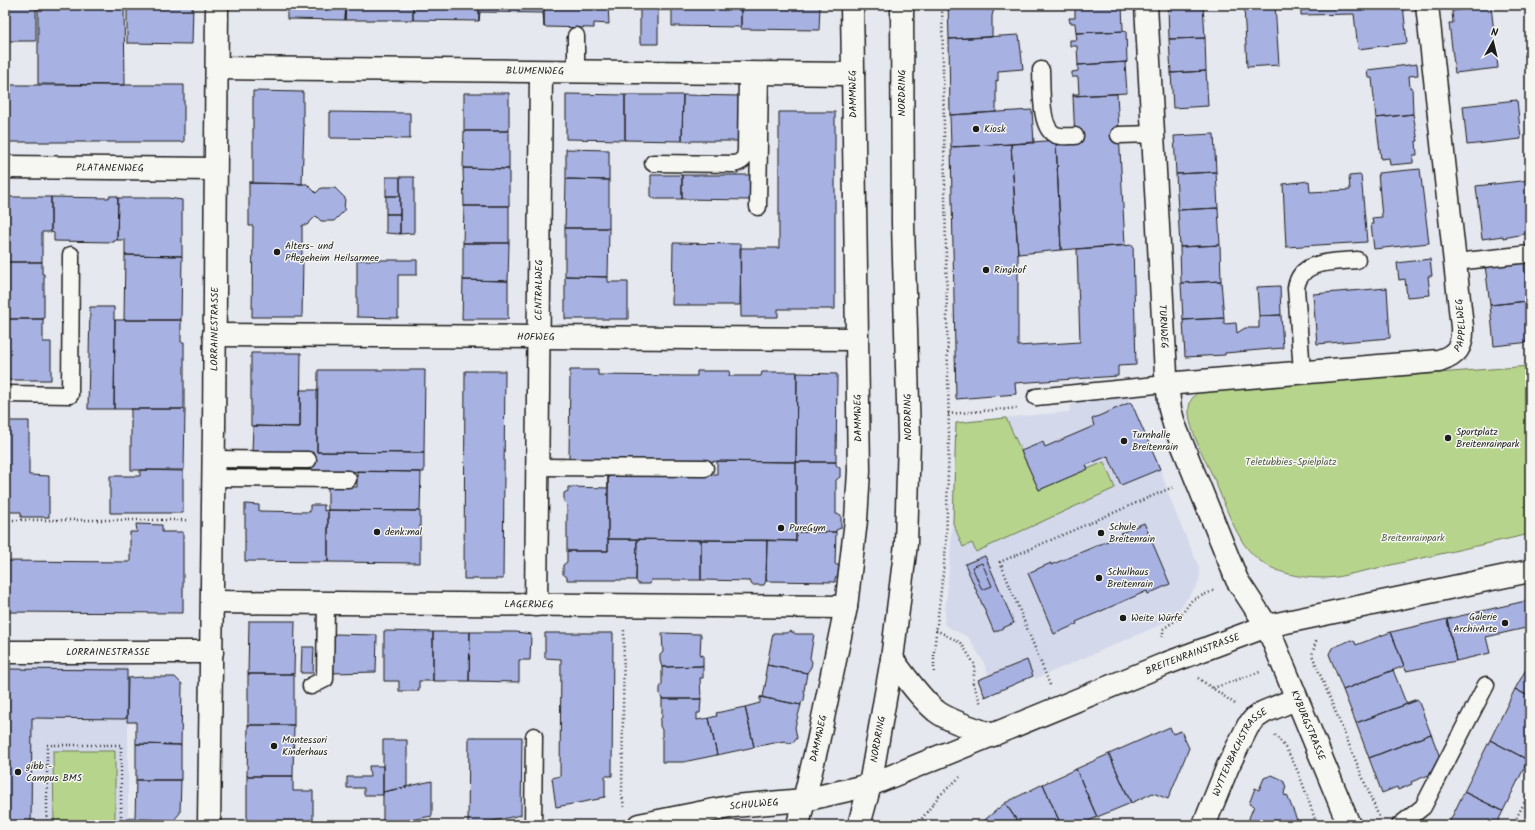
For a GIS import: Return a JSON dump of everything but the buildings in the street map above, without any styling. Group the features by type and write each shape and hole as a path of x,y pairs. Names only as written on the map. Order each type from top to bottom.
{"street":[{"name":"LORRAINESTRASSE","path":"209,825 213,602 212,520 217,5"},
{"name":"DAMMWEG","path":"798,825 818,742 846,607 856,520 859,471 852,5"},
{"name":"NORDRING","path":"859,825 870,785 892,659 906,544 908,453 903,223 902,5"},
{"name":"TURNWEG","path":"1146,5 1166,384 1170,409 1174,424 1237,580 1267,626"},
{"name":"PAPPELWEG","path":"1166,384 1439,361 1450,358 1460,346 1463,334 1427,5"},
{"name":"BLUMENWEG","path":"217,68 853,74"},
{"name":"CENTRALWEG","path":"536,605 541,72"},
{"name":"PLATANENWEG","path":"5,167 215,168"},
{"name":"HOFWEG","path":"214,335 857,339"},
{"name":"BREITENRAINSTRASSE","path":"870,785 1166,664 1267,626 1530,571"},
{"name":"LAGERWEG","path":"213,602 846,607"},
{"name":"KYBURGSTRASSE","path":"1267,626 1349,825"},
{"name":"LORRAINESTRASSE","path":"5,652 212,652"},
{"path":"892,659 920,694 937,712 952,720 993,735"},
{"name":"WYTTENBACHSTRASSE","path":"1210,819 1243,733 1255,718 1264,712 1296,699"},
{"name":"SCHULWEG","path":"639,825 734,806 804,800 870,785"}],"lane":[{"path":"576,36 576,72"},
{"path":"1040,70 1044,122 1049,130 1056,135 1075,136"},
{"path":"653,163 734,164 743,160 746,151 754,74"},
{"path":"754,74 758,207"},
{"path":"1119,135 1154,134"},
{"path":"1455,262 1530,254"},
{"path":"5,394 70,395 71,255"},
{"path":"1302,372 1296,288 1297,282 1306,269 1314,265 1357,260"},
{"path":"1036,397 1166,384"},
{"path":"213,469 308,460"},
{"path":"537,467 705,468"},
{"path":"213,469 348,479"},
{"path":"311,686 325,679 326,603"},
{"path":"1400,825 1423,807 1486,685"},
{"path":"533,825 534,736"}],"path":[{"path":"934,673 934,651 946,546 948,493 942,5"},
{"path":"948,414 1022,408"},
{"path":"1044,688 1050,685 1000,562 1195,477"},
{"path":"5,520 212,520"},
{"path":"1158,640 1163,638 1163,629 1179,618 1192,600 1237,580"},
{"path":"624,808 622,794 625,606"},
{"path":"1310,618 1316,643 1313,648 1312,655 1380,818"},
{"path":"936,630 961,642 975,665 973,683 983,708"},
{"path":"1213,688 1255,718 1286,748 1293,762 1317,825"},
{"path":"47,825 47,745 121,745 121,825"},
{"path":"1513,825 1530,791"},
{"path":"917,825 940,796"}],"shaded area":[{"name":"Schule Breitenrain","path":"1128,396 1160,468 1173,507 1199,567 1200,576 1198,584 1170,620 1153,628 1035,679 1026,660 989,676 983,661 968,637 944,625 951,547 955,422 1069,412 1072,401","holes":["1006,418 1039,490 1104,463 977,552 972,543 953,523 956,423"]},
{"path":"5,662 128,663 128,825 5,825"}],"green space":[{"path":"1530,366 1530,534 1337,577 1317,578 1296,576 1276,570 1259,560 1249,550 1230,518 1195,436 1190,418 1189,407 1191,401 1196,394 1201,391"},
{"path":"1006,418 1039,490 1104,462 1115,488 976,552 972,543 963,547 953,523 956,423"},
{"path":"53,751 115,751 115,825 54,825"}],"place":[{"name":"Kiosk","path":"976,129"},
{"name":"Alters- und Pflegeheim Heilsarmee","path":"277,252"},
{"name":"Ringhof","path":"986,270"},
{"name":"Sportplatz Breitenrainpark","path":"1448,438"},
{"name":"Turnhalle Breitenrain","path":"1124,441"},
{"name":"PureGym","path":"781,528"},
{"name":"denk:mal","path":"377,532"},
{"name":"Schule Breitenrain","path":"1101,533"},
{"name":"Schulhaus Breitenrain","path":"1099,578"},
{"name":"Weite Würfe","path":"1123,618"},
{"name":"Galerie ArchivArte","path":"1505,623"},
{"name":"Montessori Kinderhaus","path":"274,746"},
{"name":"gibb - Campus BMS","path":"18,772"}],"park label":[{"name":"Teletubbies-Spielplatz","path":"1291,462"},
{"name":"Breitenrainpark","path":"1413,538"}]}
